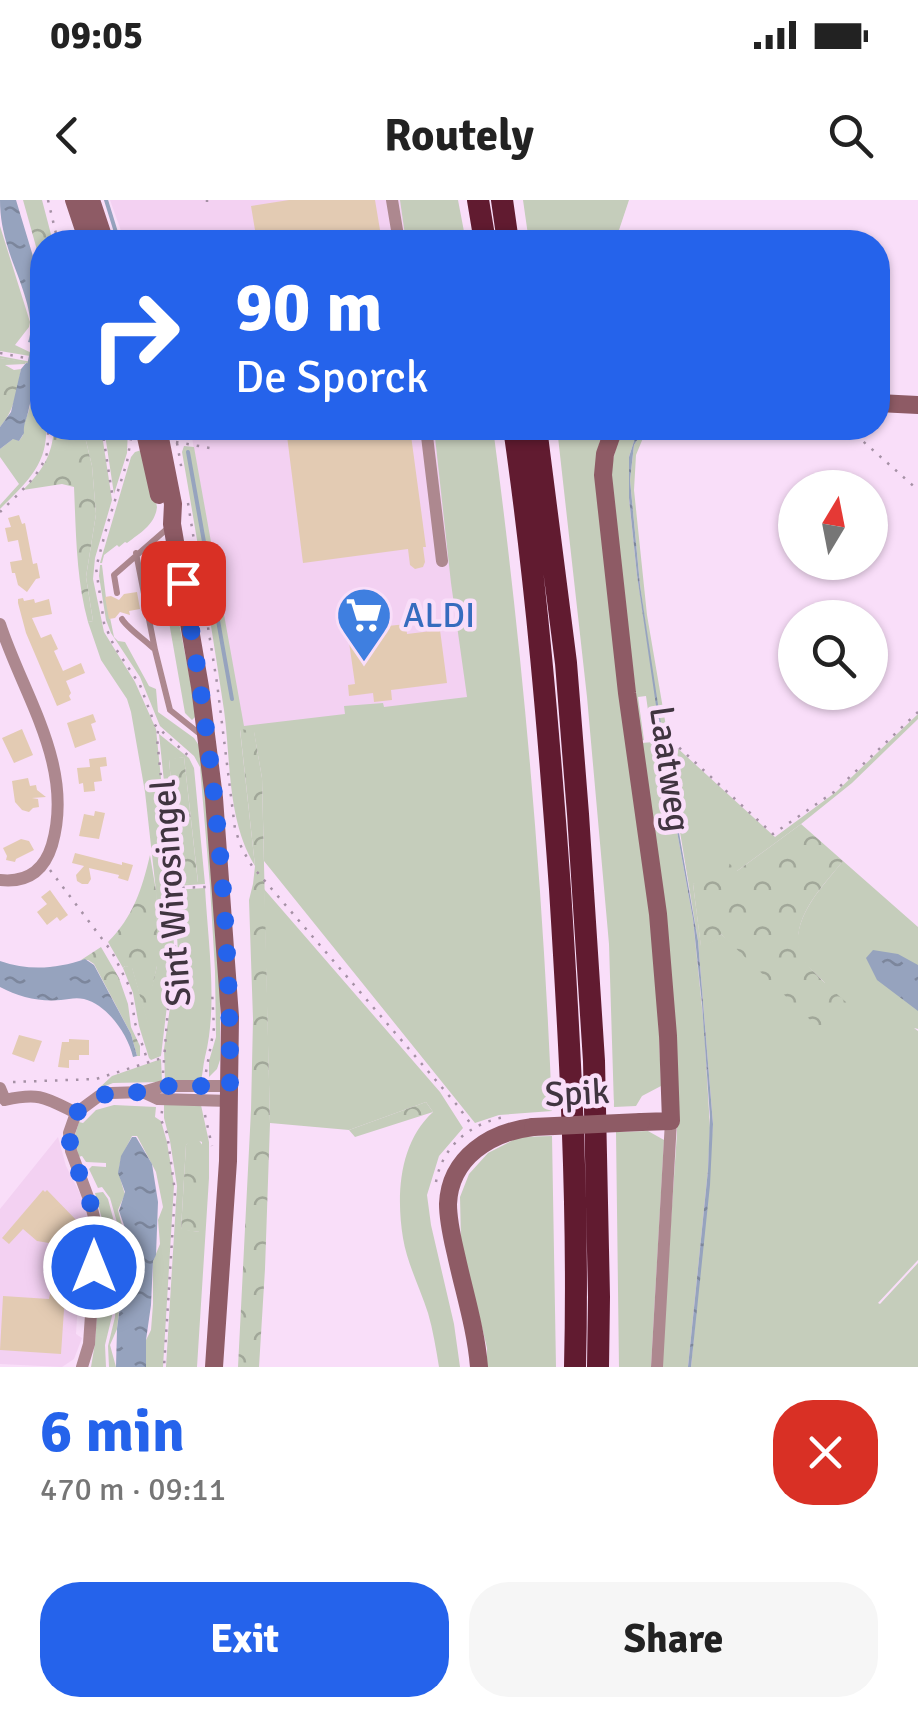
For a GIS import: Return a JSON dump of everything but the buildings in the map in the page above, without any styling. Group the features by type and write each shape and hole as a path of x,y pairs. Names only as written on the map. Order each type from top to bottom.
{"highway":[{"path":"478,200 483,230"},
{"path":"502,200 506,230"},
{"path":"515,440 543,671 572,1062 574,1367"},
{"path":"538,440 566,662 578,814 594,1061 598,1367"}],"street":[{"path":"74,200 84,230"},
{"path":"91,200 101,230"},
{"path":"392,200 397,230"},
{"path":"890,403 918,405"},
{"name":"Sint Wirosingel","path":"147,440 162,507 172,524"},
{"name":"Sint Wirosingel","path":"160,440 208,739 230,1000 226,1206 214,1367"},
{"path":"427,440 442,560"},
{"name":"Laatweg","path":"610,440 603,475 664,974 671,1121"},
{"path":"0,624 41,725 57,792 55,827 44,862 31,876 0,880"},
{"path":"1,1093 40,1096 76,1113"},
{"path":"82,1367 89,1344 97,1229 71,1151 69,1133 76,1113 99,1096 111,1093 230,1094"},
{"path":"657,1367 671,1121"},
{"name":"Spik","path":"479,1367 448,1206 451,1187 469,1154 483,1142 512,1130 671,1121"}],"lane":[{"path":"117,593 114,575 172,524"},
{"path":"136,553 170,710 208,739"},
{"path":"122,619 125,626 140,634 155,650"}],"path":[{"path":"48,200 55,230"},
{"path":"0,353 30,359"},
{"path":"0,512 42,464 47,440"},
{"path":"104,440 114,503"},
{"path":"862,440 918,490"},
{"path":"184,482 178,443 210,448"},
{"name":"Sint Wirosingel","path":"130,448 96,568 104,622 114,646 140,685 158,730 188,754 197,768"},
{"name":"Sint Wirosingel","path":"188,501 235,828 242,849 252,866 457,1105 472,1128"},
{"path":"634,744 673,742 773,834 834,792 918,712"},
{"path":"158,730 175,941 163,1058 162,1120 175,1192 164,1367"},
{"path":"44,862 112,952 130,988 135,1023 148,1062"},
{"path":"172,888 208,887"},
{"name":"Sint Wirosingel","path":"212,979 214,1028 206,1063 205,1093 213,1153"},
{"path":"1,1093 96,1079 163,1058"}],"shaded area":[{"path":"110,200 417,200 421,230 121,230"},
{"path":"192,440 443,440 477,758 243,727"},
{"path":"58,1137 66,1166 89,1211 88,1233 82,1237 76,1334 82,1338 74,1359 62,1367 0,1364 0,1209"}],"green space":[{"path":"23,200 42,200 50,230 31,230"},
{"path":"400,200 458,200 464,230 404,230"},
{"path":"523,200 629,200 619,230 527,230"},
{"path":"0,226 30,322 15,345 30,352 30,356 0,351"},
{"path":"0,358 25,364 5,365 21,369 12,407 0,427"},
{"path":"30,406 30,440 46,440 43,453 26,483 0,509 19,484 0,457 0,449 14,438 19,441"},
{"path":"52,440 86,440 96,514 86,577 93,621 88,622 79,572 74,487 62,484 23,490 36,476"},
{"path":"86,440 103,440 112,500 93,579 104,632 135,682 156,729 170,867 174,947 161,1056 151,1060 123,968 132,967 148,1022 148,1002 157,966 156,891 131,712 127,699 101,660 88,622 93,621 86,577 96,514"},
{"path":"106,440 128,440 127,453 114,494"},
{"path":"435,440 494,440 514,598 537,854 552,1111 499,1115 475,1123 264,861 262,778 254,732 240,730 255,866 246,848 235,810 184,446 194,447 244,726 345,714 344,706 383,703 384,707 467,697"},
{"path":"558,440 600,440 596,457 602,543 656,958 661,1086 642,1096 636,1106 614,1107 609,944"},
{"path":"618,440 634,440 629,457 629,498 655,692 630,480 634,445 642,440 636,455 634,490 647,615 668,738 652,739 646,696 638,697 644,740 641,741 610,472"},
{"path":"145,449 156,513 146,528 127,543 117,545 100,563 131,457"},
{"path":"162,549 197,715 192,720 185,713 163,588 156,583 152,558 157,553 160,557"},
{"path":"100,565 114,637 125,642 149,686 156,689 158,712 194,738 202,750 220,989 220,1060 209,1077 216,1037 215,971 200,767 194,756 160,726 140,677 111,633"},
{"path":"918,714 918,719 852,783 801,824 737,871 693,884 701,946 721,934 749,958 825,983 801,956 798,939 804,914 843,861 918,927 918,1029 914,1028 918,1031 918,1260 878,1303 918,1263 918,1367 691,1367 713,1124 698,941 663,747 693,919 710,1128 688,1367 661,1367 677,1133 674,1043 641,743 667,741 674,745 775,837 836,792"},
{"path":"240,729 254,731 262,778 270,1123 259,1367 238,1367 251,1110 249,900 255,866"},
{"path":"159,734 189,758 194,768 205,884 175,886","holes":["184,757 198,882 181,884 169,760"]},
{"path":"184,757 198,883 180,884 169,759"},
{"path":"801,824 843,861 804,915 798,939 800,952 809,966 855,1010 836,1034 828,1037 721,934 719,939 701,947 693,884 728,862 737,871"},
{"path":"150,855 157,934 157,966 148,1007 151,1049 132,968 123,968 108,942 135,902"},
{"path":"205,888 212,995 202,1077 165,1082 164,1049 178,952 174,890"},
{"path":"264,889 440,1092 463,1128 439,1156 427,1195 460,1367 439,1367 428,1313 403,1238 400,1187 413,1139 433,1112 426,1102 349,1130 270,1123"},
{"path":"101,947 119,978 140,1056 94,964 81,960"},
{"path":"161,1059 162,1082 113,1083 98,1089 112,1076"},
{"path":"164,1102 201,1105 209,1142 197,1367 166,1367 177,1186","holes":["194,1139 202,1142 199,1232 181,1229 186,1145"]},
{"path":"426,1102 433,1112 355,1137 349,1130"},
{"path":"114,1105 156,1107 155,1117 161,1121 167,1142 174,1185 163,1367 146,1367 146,1340 151,1330 153,1261 160,1244 158,1220 163,1207 156,1172 137,1136 132,1136 120,1164 125,1194 118,1210 124,1233 116,1261 123,1275 117,1329 110,1345 116,1367 109,1367 108,1346 117,1284 113,1262 120,1233 110,1198 102,1187 98,1188 89,1169 106,1167 106,1163 86,1162 78,1157 75,1135 79,1122 83,1123 96,1110"},
{"path":"648,1131 664,1140 651,1367 619,1367 616,1132"},
{"path":"552,1136 556,1367 487,1367 487,1348 461,1241 460,1197 469,1174 488,1153 519,1137"},
{"path":"191,1139 198,1139 203,1146 200,1232 181,1230 186,1145"},
{"path":"103,1192 117,1233 111,1259 115,1284 105,1345 106,1367 91,1367 103,1223 95,1193"}],"water":[{"path":"0,200 16,200 30,246 30,320 28,308 1,218"},
{"path":"30,364 30,405 24,433 19,441 13,439 0,449 0,427 11,412 21,369"},
{"path":"637,440 630,480 660,733 637,575 629,498 629,457"},
{"path":"664,747 698,941 713,1124 691,1367 710,1117 693,919"},
{"path":"873,950 898,954 918,965 918,1011 877,980 866,958"},
{"path":"85,959 94,965 131,1034 137,1056 133,1057 116,1022 93,1002 78,998 37,999 0,987 0,961 42,968"},
{"path":"132,1137 136,1137 152,1164 158,1202 156,1255 146,1367 116,1367 124,1274 122,1244 126,1231 119,1211 125,1192 118,1173 121,1156"}],"waterway":[{"path":"106,200 115,230"},
{"path":"29,366 30,361"},
{"path":"188,452 232,699"}],"place":[{"name":"ALDI","path":"364,664"}],"route":[{"path":"94,1267 97,1229 71,1151 69,1133 76,1113 99,1096 111,1093 143,1092 158,1086 230,1086 230,1017 214,798 183,583"}]}
